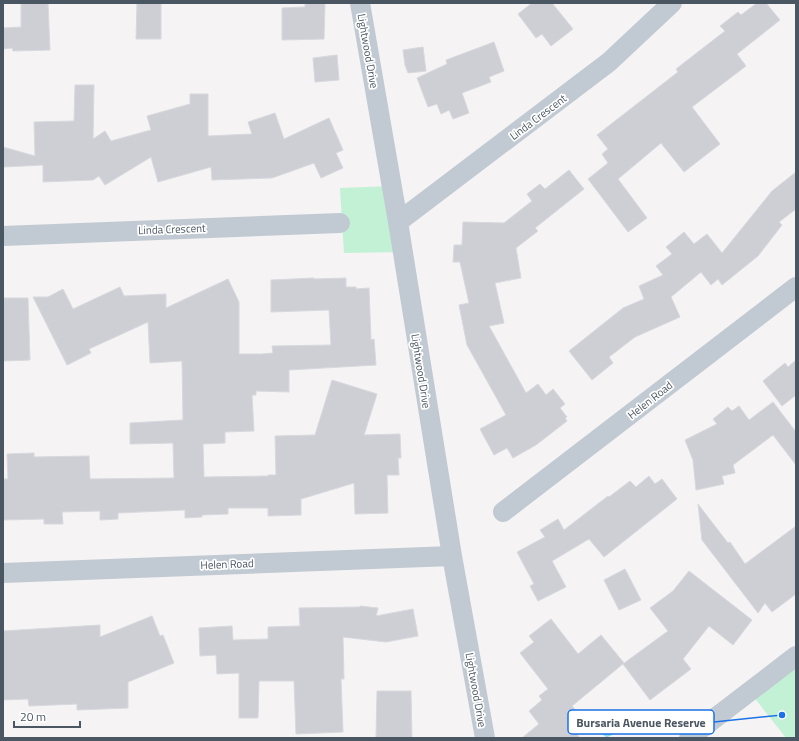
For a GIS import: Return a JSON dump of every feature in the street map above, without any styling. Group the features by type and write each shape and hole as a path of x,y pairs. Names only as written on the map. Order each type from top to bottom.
{"street":[{"name":"Lightwood Drive","path":"360,3 398,222 452,556 485,738"},
{"name":"Linda Crescent","path":"398,222 609,62 672,3"},
{"name":"Linda Crescent","path":"3,236 340,222"},
{"name":"Helen Road","path":"503,512 796,287"},
{"name":"Helen Road","path":"3,573 452,556"},
{"path":"688,738 796,656"}],"green space":[{"path":"392,186 402,252 344,253 340,188"},
{"path":"796,656 796,738 786,738 749,691"}],"water":[{"path":"625,712 628,716 628,720 627,724 623,728 610,736 606,737 602,734 601,731 608,722"}],"building":[{"path":"21,3 48,3 50,50 13,51 12,48 3,49 3,28 21,27"},
{"path":"137,3 161,3 161,39 136,39"},
{"path":"305,3 325,3 324,39 282,40 282,8 305,7"},
{"path":"532,3 552,3 573,29 551,46 542,34 536,38 518,14"},
{"path":"757,3 766,3 780,20 737,54 746,66 692,107 720,144 684,172 661,143 618,179 647,218 628,232 588,179 608,163 602,154 608,149 597,135 678,72 676,69 725,31 720,26 738,12 741,15"},
{"path":"494,42 504,71 489,77 491,82 462,93 469,113 453,119 449,110 441,114 437,104 428,107 417,78 447,64 446,60"},
{"path":"423,47 426,71 408,73 405,65 403,50"},
{"path":"337,55 339,80 315,82 313,58"},
{"path":"75,85 94,85 93,139 105,131 111,141 151,130 147,116 190,104 190,94 208,94 208,136 252,134 248,122 275,113 284,139 329,118 343,150 336,153 343,168 321,178 314,163 272,178 212,180 211,167 158,182 151,157 105,185 99,176 93,180 43,182 43,165 3,167 3,147 35,156 34,122 74,121"},
{"path":"569,170 584,189 535,228 538,231 516,248 521,278 495,283 504,323 489,326 526,393 538,384 546,395 553,389 565,404 560,408 567,417 565,418 567,421 536,445 513,458 507,448 494,455 480,429 506,415 467,345 459,305 469,303 460,262 453,262 454,245 462,245 463,222 504,223 532,201 527,194 540,184 545,189"},
{"path":"796,172 796,209 779,222 782,225 758,256 722,285 718,279 711,285 701,272 671,297 680,317 635,337 609,357 613,363 592,380 569,351 623,308 644,299 639,286 663,275 656,266 672,254 666,247 684,232 694,244 707,234 722,253 772,191"},
{"path":"346,278 346,287 356,287 356,289 369,288 371,340 374,339 376,365 289,370 289,392 256,391 256,395 252,395 254,431 225,432 225,443 203,444 204,477 276,475 275,436 315,435 332,380 377,394 364,435 400,434 401,458 398,458 399,475 387,475 388,513 355,514 354,483 301,499 301,515 268,516 268,508 228,508 228,514 202,515 202,517 185,518 185,510 118,513 118,519 100,520 100,511 62,512 63,524 44,524 44,519 3,520 3,479 8,479 7,454 34,453 34,457 89,456 90,479 174,478 173,443 130,444 130,423 183,420 182,361 150,363 148,322 89,349 91,353 67,365 33,297 48,297 63,289 73,309 120,287 124,296 166,294 166,308 228,279 239,302 239,354 262,354 273,353 272,346 331,345 329,310 271,312 271,280"},
{"path":"3,298 28,298 30,360 3,361"},
{"path":"796,360 796,395 782,406 763,381 785,363 788,367"},
{"path":"773,402 796,432 796,465 773,435 733,465 735,473 722,476 724,484 696,490 693,460 685,440 717,424 713,419 728,407 732,411 739,406 749,420"},
{"path":"649,476 655,484 662,479 677,499 604,557 589,539 552,561 566,587 538,601 530,586 534,584 517,552 545,537 540,530 558,519 564,530 630,481 636,487"},
{"path":"698,504 728,543 730,542 745,564 796,526 796,594 772,612 765,603 758,613 702,540"},
{"path":"625,569 641,600 619,610 604,580"},
{"path":"689,571 752,620 733,645 709,626 683,659 691,669 650,700 623,664 668,631 650,608 673,591"},
{"path":"360,606 378,608 376,616 413,609 418,636 386,642 343,637 344,679 341,679 343,732 296,734 294,681 259,681 258,718 239,718 239,673 217,674 216,655 200,656 199,628 232,626 233,640 268,639 268,627 300,626 299,608"},
{"path":"152,616 160,636 163,635 174,663 128,682 128,708 77,710 77,704 29,706 28,699 3,700 3,631 100,625 100,637"},
{"path":"551,619 578,654 601,635 624,663 572,706 579,714 568,723 580,738 522,738 539,724 529,711 542,700 539,696 548,689 520,653 534,642 529,636"},
{"path":"377,691 411,691 412,738 376,738"}],"place":[{"name":"Bursaria Avenue Reserve","path":"782,715"}]}
